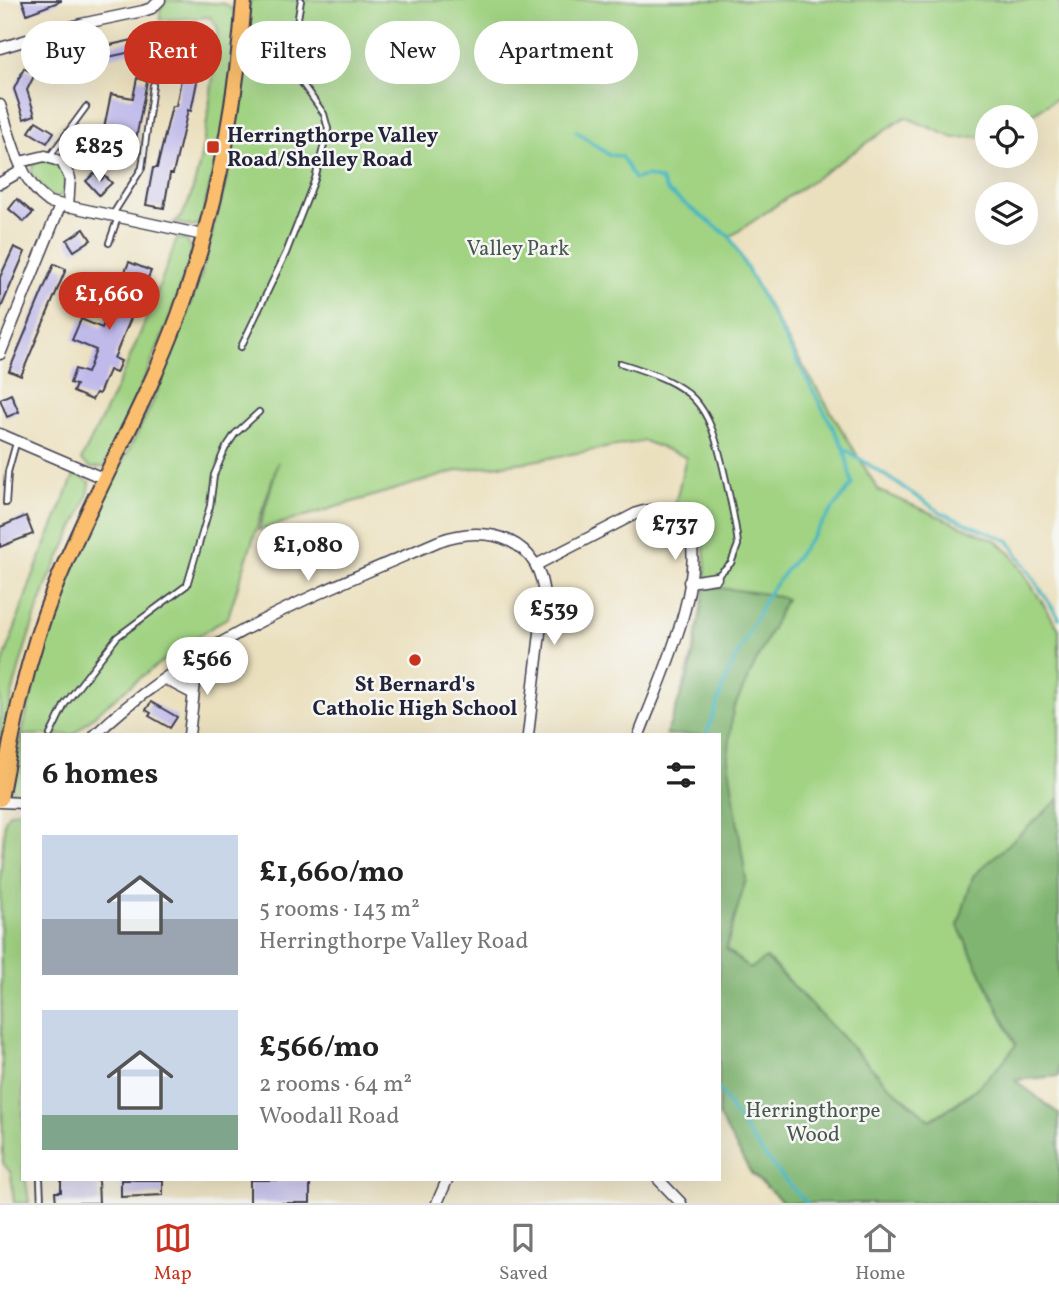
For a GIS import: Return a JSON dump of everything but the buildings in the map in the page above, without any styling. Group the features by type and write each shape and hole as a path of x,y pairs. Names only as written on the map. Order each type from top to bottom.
{"main road":[{"path":"0,801 2,773 24,679 43,618 168,344 203,235 228,138 244,0"}],"street":[{"path":"0,48 81,24 152,8 160,0"},
{"path":"0,105 22,166 39,195 64,206 203,235"},
{"path":"0,183 22,166 50,156 62,162 69,171 64,206 0,354"},
{"path":"0,434 105,479"},
{"path":"536,565 637,513 665,509 686,523 691,533 688,582 675,648 640,733"},
{"path":"98,733 165,679 241,631 461,533 492,534 527,553 536,565 544,599 528,733"},
{"path":"688,582 716,578"},
{"path":"189,733 198,656"},
{"path":"165,679 192,693"},
{"path":"0,801 21,803"},
{"path":"437,1203 447,1181"},
{"path":"660,1181 681,1203"}],"lane":[{"path":"241,347 286,253 314,179 328,129 324,114 299,79 291,59 301,0"},
{"path":"109,243 115,216 142,168 153,85"},
{"path":"50,156 86,107"},
{"path":"620,363 683,388 695,398 711,421 738,545 731,563 716,578"},
{"path":"51,733 65,704 117,637 187,585 211,506 214,475 235,434 259,412"},
{"path":"6,503 8,472 17,440"},
{"path":"40,1181 41,1203"}],"green space":[{"path":"167,0 225,4 235,11 234,62 226,117 201,222 193,227 174,222 184,212 192,192 205,133 212,84 222,84 222,21 213,21 210,17 160,20 160,10"},
{"name":"Valley Park","path":"250,0 1059,0 1059,97 1038,110 1038,105 975,105 975,137 954,138 905,117 730,237 791,346 879,491 997,541 1012,555 1059,629 1059,799 958,926 1016,1045 978,1087 930,1120 887,1084 767,958 750,969 726,949 721,733 667,733 692,659 699,629 706,570 703,544 694,519 675,505 686,457 644,441 527,462 460,470 259,530 278,462 228,617 148,672 75,733 22,733 44,640 81,545 153,402 201,276 229,169 241,84 351,84 351,21 248,21"},
{"path":"46,159 60,168 64,175 65,192 57,198 49,196 31,173 34,163"},
{"path":"177,238 186,240 192,250 174,306 153,360 104,467 91,468 81,460 133,351"},
{"path":"75,473 90,482 89,491 50,577 32,628 13,691 0,754 0,672 32,578"},
{"name":"Herringthorpe Wood","path":"705,586 786,599 733,710 728,759 746,879 726,949 750,969 766,958 887,1084 930,1120 978,1087 1016,1045 958,926 973,876 1059,799 1059,1076 1015,1080 1059,1114 1059,1203 784,1203 751,1173 721,1120 721,733 667,733 690,673"},
{"name":"Valley Park","path":"21,737 21,796 13,793 10,787"},
{"path":"21,810 21,1181 26,1181 29,1203 14,1203 11,1173 3,1163 0,881 5,820 9,813"}],"waterway":[{"path":"576,131 609,155 621,156 634,179 647,176 661,180 667,191 730,237 844,448 852,484 768,594 728,674 707,733"},
{"path":"845,449 942,513 1009,541 1059,618"},
{"path":"721,1092 759,1149 807,1203"}],"place":[{"name":"Herringthorpe Valley Road/Shelley Road","path":"213,147"},
{"name":"St Bernard's Catholic High School","path":"415,660"}]}
